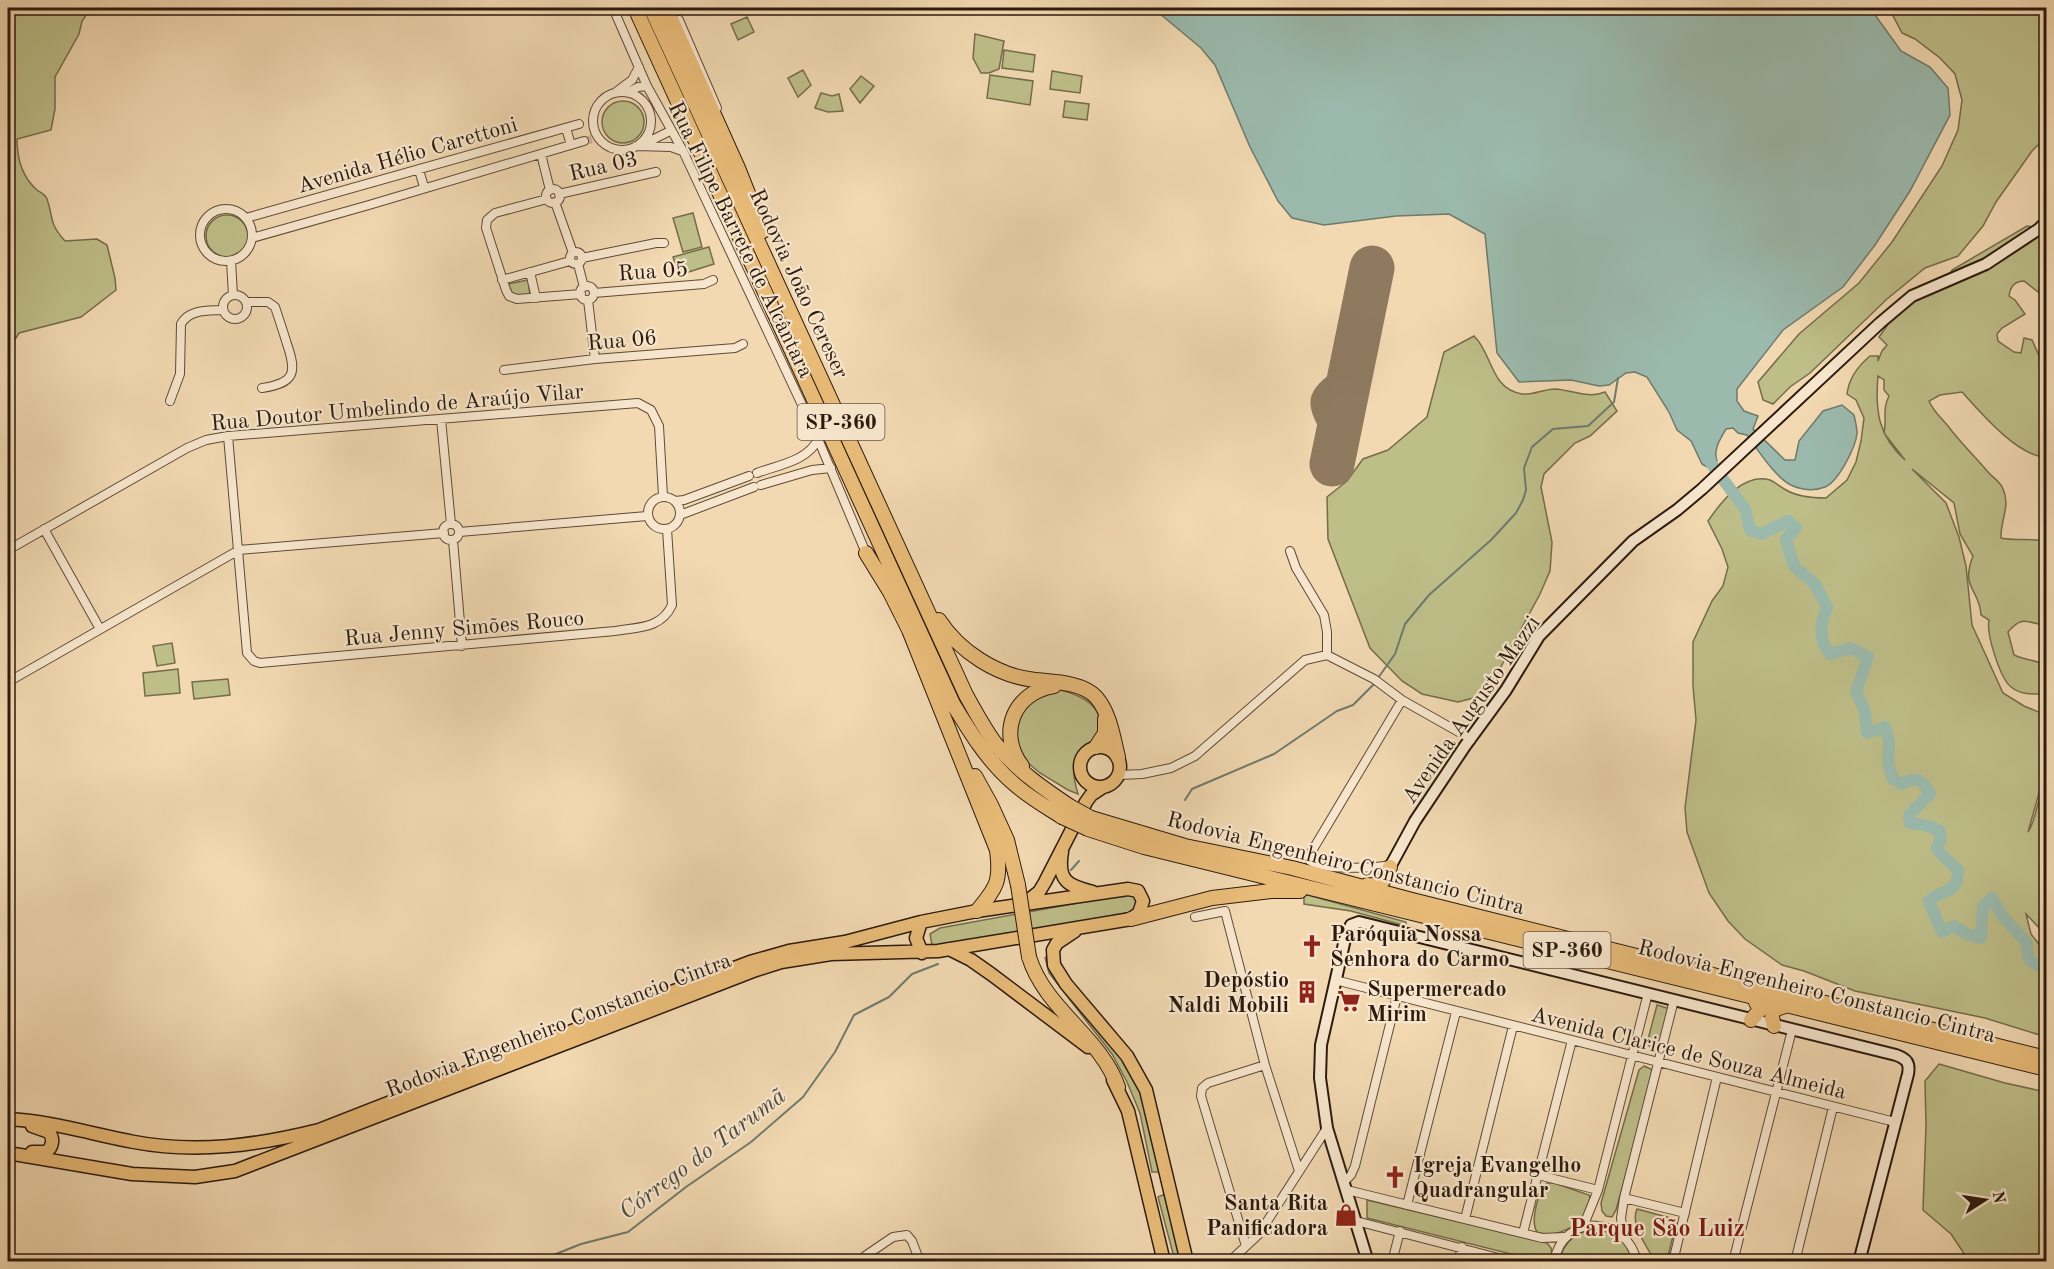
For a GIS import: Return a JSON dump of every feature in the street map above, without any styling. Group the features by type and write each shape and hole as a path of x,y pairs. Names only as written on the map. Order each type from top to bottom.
{"highway":[{"name":"Rodovia João Cereser","path":"635,8 907,605"},
{"name":"Rodovia João Cereser","path":"651,8 966,695 989,734 1017,767 1067,812"},
{"path":"666,8 738,168 775,263 785,301"},
{"path":"866,553 890,592 909,630 997,850 1000,873 993,893 977,911"},
{"path":"917,590 948,634 975,657 1017,676 1065,683 1095,695 1108,718 1118,758"},
{"path":"907,605 939,705 1007,840 1029,957 1034,972 1042,986 1100,1054 1110,1068 1118,1087"},
{"path":"907,605 953,704 973,737 1013,783 1067,812"},
{"path":"1036,784 1019,761 1011,742 1014,713 1029,694 1044,687 1065,683"},
{"path":"1096,747 1105,733 1104,711"},
{"name":"SP-360","path":"1067,812 1090,824"},
{"name":"Rodovia Engenheiro Constancio Cintra","path":"1090,824 1292,868 2046,1058"},
{"name":"Rodovia Engenheiro Constancio Cintra","path":"1090,824 1144,847 2046,1069"},
{"path":"1343,882 1378,885 1383,883 1391,866"},
{"path":"1391,866 1391,881 1397,890 1412,900"},
{"path":"1131,919 1212,898 1271,891 1321,890"},
{"path":"1751,1020 1760,1010 1753,996"},
{"path":"1774,1026 1773,1010 1788,1005"}],"main road":[{"path":"1025,903 1039,892 1091,795 1111,785 1119,775 1118,758 1109,748 1096,747 1084,754 1081,760 1086,802"},
{"path":"1081,773 1088,783 1103,787"},
{"path":"1063,848 1060,863 1066,882 1082,889 1101,893"},
{"path":"8,1119 52,1123 134,1142 171,1147 234,1147 276,1141 319,1130 750,962 789,951 862,938 921,922 977,911 1128,889 1138,891 1143,901 1142,907 1131,919"},
{"name":"Rodovia Engenheiro Constancio Cintra","path":"8,1153 132,1174 195,1177 235,1171 781,962 855,952 921,953 1131,919"},
{"path":"921,922 916,938 921,953"},
{"path":"1083,927 1057,943 1053,950 1054,965 1066,984 1127,1056 1146,1090 1187,1262"},
{"path":"950,949 991,974 1084,1043 1101,1062 1118,1087 1128,1111 1164,1262"},
{"path":"8,1124 45,1130 51,1134 53,1140 50,1148 42,1152 8,1148"},
{"path":"1149,1203 1152,1186 1161,1185 1168,1193 1174,1211"}],"street":[{"name":"Rua Filipe Barrete de Alcântara","path":"613,8 647,86 683,151 818,439 866,553"},
{"path":"673,8 713,96 719,112 720,130"},
{"path":"629,92 643,100 651,116 648,133 636,146 625,150 612,148 596,138 593,129 586,121 602,98 616,92 632,80 639,67"},
{"path":"616,92 629,92 638,87 647,86"},
{"name":"Avenida Hélio Carettoni","path":"231,261 208,254 201,239 201,231 209,216 224,210 232,210 246,218 586,121"},
{"path":"566,128 571,145"},
{"path":"643,141 654,139 670,131"},
{"path":"546,134 552,142 551,151"},
{"name":"Avenida Hélio Carettoni","path":"252,238 369,206 584,141"},
{"path":"636,146 670,147 683,151"},
{"path":"541,154 550,190 547,199 549,202 555,202 559,199 559,194 555,190 550,190"},
{"path":"419,170 424,188"},
{"name":"Rua 03","path":"559,194 656,172"},
{"name":"Rua 03","path":"502,280 486,228 488,218 495,213 547,199"},
{"path":"555,202 576,259 583,298 588,300"},
{"path":"233,295 231,261 245,253 252,238 252,231 246,218"},
{"name":"Avenida Augusto Mazzi","path":"1391,866 1415,821 1506,690 1539,636 1633,541 1702,489 1912,296 1986,264 2039,230 2046,222"},
{"path":"588,300 594,293 591,287 536,298 517,299 506,292 502,280 576,259 664,243"},
{"path":"530,272 536,298"},
{"name":"Rua 05","path":"594,293 704,284 713,280"},
{"path":"233,295 241,296 246,302 245,313 239,318 228,316 223,310 224,302 233,295"},
{"path":"588,300 595,359"},
{"path":"246,302 268,302 275,307 294,364 293,374 286,382 278,386 262,388"},
{"path":"170,401 180,374 181,324 184,318 193,313 223,310"},
{"name":"Rua 06","path":"504,370 595,359 735,348 743,344"},
{"name":"Rua Doutor Umbelindo de Araújo Vilar","path":"8,550 187,448 206,440 228,436 638,403 651,410 659,426 663,496"},
{"path":"441,419 451,524"},
{"path":"228,436 239,550"},
{"path":"675,501 680,515 675,524 667,529 654,526 647,511 651,502 663,496 675,501 684,500 806,455 813,449 818,439"},
{"path":"806,455 812,470"},
{"path":"680,515 773,481 812,470 831,468"},
{"path":"768,469 773,481"},
{"path":"737,481 741,492"},
{"path":"459,532 648,516"},
{"path":"451,524 457,526 459,532 453,540 447,538 444,533 445,527 451,524"},
{"path":"44,529 100,629"},
{"name":"Rua Jenny Simões Rouco","path":"239,550 247,653 254,661 260,663 615,632 654,624 668,614 672,605 667,529"},
{"path":"8,682 239,550 444,533"},
{"path":"453,540 462,646"},
{"path":"1290,551 1296,568 1324,615 1327,655"},
{"path":"1119,775 1142,774 1171,768 1195,756 1305,660 1327,655 1377,681 1402,700 1471,739"},
{"path":"1391,866 1333,867 1314,864 1309,860 1309,856 1402,700"},
{"path":"1195,917 1226,911 1266,1065 1299,1171"},
{"path":"1368,1262 1327,1128 1320,1061 1321,1045 1347,931 1354,923 1364,923 1906,1059 1909,1065 1908,1074 1859,1262"},
{"name":"Avenida Clarice de Souza Almeida","path":"1335,980 1894,1122"},
{"path":"1583,1227 1598,1190 1648,993"},
{"path":"1345,1186 1355,1166 1397,996"},
{"path":"1624,1236 1621,1218 1624,1198 1674,1000"},
{"path":"1407,1205 1456,1012"},
{"path":"1465,1219 1514,1026"},
{"path":"1733,1262 1792,1030"},
{"path":"1523,1233 1572,1040"},
{"path":"1246,1246 1202,1102 1201,1091 1208,1083 1266,1065"},
{"path":"1673,1262 1717,1077"},
{"path":"1795,1262 1833,1107"},
{"path":"1229,1262 1259,1234 1327,1128"},
{"path":"1538,1175 1598,1190"},
{"path":"1345,1186 1407,1205 1542,1238 1565,1237 1583,1227 1600,1225 1608,1227 1624,1236 1638,1261"},
{"path":"1624,1198 1685,1213"},
{"path":"1356,1221 1514,1262"},
{"path":"1392,1262 1400,1231"},
{"path":"860,1259 893,1237 907,1235 912,1241 920,1262"},
{"path":"1554,1262 1559,1246 1565,1237"},
{"path":"1458,1262 1462,1247"}],"green space":[{"path":"8,8 91,8 82,21 79,34 55,77 55,109 51,130 17,139 17,146 24,173 32,185 46,197 54,225 65,241 97,239 107,245 116,290 81,317 19,333 13,343 8,346"},
{"path":"1889,8 2046,8 2046,137 2032,151 1996,202 1983,226 1958,256 1925,268 1887,299 1810,373 1790,387 1773,404 1763,400 1758,382 1799,334 1859,283 1892,242 1942,166 1958,130 1962,100 1955,74 1940,58 1915,39 1902,33"},
{"path":"747,17 754,32 738,40 731,24"},
{"path":"975,34 1004,41 999,69 981,73 973,58"},
{"path":"1004,50 1035,55 1033,72 1002,68"},
{"path":"803,70 811,85 798,97 788,78"},
{"path":"1052,71 1082,76 1080,93 1050,89"},
{"path":"990,75 1033,81 1030,105 987,98"},
{"path":"861,76 874,86 860,103 850,89"},
{"path":"821,93 832,96 839,94 843,111 828,112 815,108"},
{"path":"623,101 631,102 638,107 643,114 643,130 638,137 631,142 623,143 615,142 608,137 603,130 602,122 603,114 608,107 615,102"},
{"path":"1065,101 1089,104 1087,120 1063,117"},
{"path":"693,213 702,247 683,252 673,218"},
{"path":"227,215 242,221 248,236 242,251 227,257 212,251 206,236 212,221"},
{"path":"2027,226 2046,229 2046,298 2024,281 2015,284 2009,296 2015,300 2025,314 2002,328 1997,334 1998,341 2014,352 2021,353 2024,338 2032,340 2046,367 2046,457 2035,455 2012,442 1962,392 1940,395 1929,401 1936,413 2002,486 2006,507 2001,538 2046,541 2046,626 2025,621 2017,623 2008,632 2014,655 2046,665 2046,698 2044,694 2027,694 2011,687 2002,675 1992,645 1989,620 1981,615 1978,599 1970,582 1973,556 1960,534 1954,503 1912,469 1946,503 1959,537 1966,566 1972,625 2003,693 2024,706 2046,715 2046,779 2041,786 2028,832 2046,786 2046,935 2026,914 2031,934 2046,953 2046,1037 1985,1018 1855,991 1782,965 1745,939 1728,921 1709,893 1687,832 1685,808 1696,720 1693,642 1712,601 1723,586 1728,567 1708,521 1734,490 1751,480 1770,480 1795,494 1826,498 1847,480 1856,462 1864,418 1856,400 1847,394 1852,378 1870,356 1878,356 1878,361 1887,345 1879,337 1887,326 1887,322 1901,305 1950,274 1952,270","holes":["1878,376 1884,380 1884,390 1889,396 1884,432 1878,411","1885,435 1905,460 1896,451"]},
{"path":"709,247 714,264 679,275 673,257"},
{"path":"528,280 530,296 513,295 508,284"},
{"path":"1474,336 1498,378 1512,391 1526,394 1555,389 1592,395 1605,392 1617,411 1590,436 1575,443 1544,474 1541,487 1552,542 1550,571 1497,674 1477,697 1458,702 1422,694 1402,681 1370,648 1328,539 1327,497 1347,481 1363,459 1388,450 1427,417 1444,352"},
{"path":"172,643 175,663 157,666 153,646"},
{"path":"178,669 180,693 145,696 143,673"},
{"path":"228,679 230,695 194,699 192,682"},
{"path":"1057,689 1075,695 1090,704 1096,710 1101,726 1099,737 1083,749 1075,761 1074,775 1078,794 1040,773 1028,763 1017,746 1017,719 1034,698"},
{"path":"1127,894 1135,896 1138,906 1132,912 939,946 932,945 930,934 940,928"},
{"path":"1304,894 1406,922 1406,926 1351,911 1304,904"},
{"path":"1045,957 1059,981 1113,1045 1141,1089 1160,1172 1152,1172 1140,1113 1127,1082 1112,1054 1049,973"},
{"path":"1657,1005 1670,1009 1660,1049 1652,1049 1647,1043"},
{"path":"1939,1064 2046,1092 2046,1261 1969,1261 1951,1234 1923,1210 1925,1081"},
{"path":"1644,1066 1655,1071 1616,1210 1612,1217 1606,1216 1602,1211 1601,1203 1639,1070"},
{"path":"1547,1183 1554,1183 1589,1195 1591,1200 1584,1221 1555,1233 1537,1232 1534,1221 1536,1206"},
{"path":"1165,1194 1181,1261 1175,1261 1158,1197"},
{"path":"1367,1200 1547,1243 1552,1255 1547,1261 1539,1261 1367,1218"},
{"path":"1637,1209 1674,1219 1676,1223 1667,1261 1653,1258 1637,1228 1635,1215"},
{"path":"1597,1228 1619,1235 1636,1262 1559,1262 1564,1248 1572,1238"}],"shaded area":[{"path":"1153,8 1870,8 1901,51 1930,67 1948,88 1950,115 1910,191 1875,245 1843,287 1783,330 1737,389 1737,401 1744,411 1758,416 1753,429 1785,460 1795,460 1799,441 1823,411 1842,405 1854,415 1857,433 1841,471 1825,487 1809,490 1793,486 1774,471 1747,435 1738,433 1733,428 1726,429 1719,441 1717,461 1707,467 1702,464 1691,441 1677,430 1669,412 1647,377 1635,372 1626,373 1609,385 1599,386 1571,380 1519,382 1497,353 1485,234 1449,214 1396,216 1324,225 1292,218 1278,201 1250,147 1215,65 1201,48"}],"waterway":[{"name":"Córrego do Tarumã","path":"1378,678 1395,654 1405,624 1429,595 1491,540 1516,513 1526,490 1524,468 1532,447 1553,429 1588,426 1614,402 1618,378"},
{"path":"1707,450 1711,463 1745,509 1750,530 1761,534 1788,521 1796,528 1786,539 1794,566 1815,584 1827,607 1821,631 1823,642 1830,654 1851,648 1868,657 1856,692 1865,712 1867,733 1885,727 1889,741 1888,763 1893,779 1902,784 1919,780 1927,789 1930,794 1909,815 1910,823 1939,830 1941,839 1937,848 1958,870 1952,888 1929,901 1942,932 1954,926 1967,934 1981,938 1983,906 1992,898 2003,917 2027,943 2027,954 2030,960 2046,969"},
{"name":"Córrego do Tarumã","path":"1185,800 1192,789 1274,754 1337,711 1353,705 1375,683"},
{"name":"Córrego do Tarumã","path":"1071,870 1079,861"},
{"name":"Córrego do Tarumã","path":"536,1262 581,1244 628,1232 686,1187 751,1142 803,1097 835,1052 854,1015 889,997 912,974 938,964"}],"taxiway":[{"path":"1336,443 1323,417 1320,401 1322,394 1351,369"}],"runway":[{"path":"1332,464 1372,268"}],"tunnel":[{"path":"584,141 593,139"}],"place":[{"name":"Paróquia Nossa Senhora do Carmo","path":"1312,946"},
{"name":"Depóstio Naldi Mobili","path":"1307,992"},
{"name":"Supermercado Mirim","path":"1349,1001"},
{"name":"Igreja Evangelho Quadrangular","path":"1395,1177"},
{"name":"Santa Rita Panificadora","path":"1346,1215"}],"district":[{"name":"Parque São Luiz","path":"1657,1228"}]}
